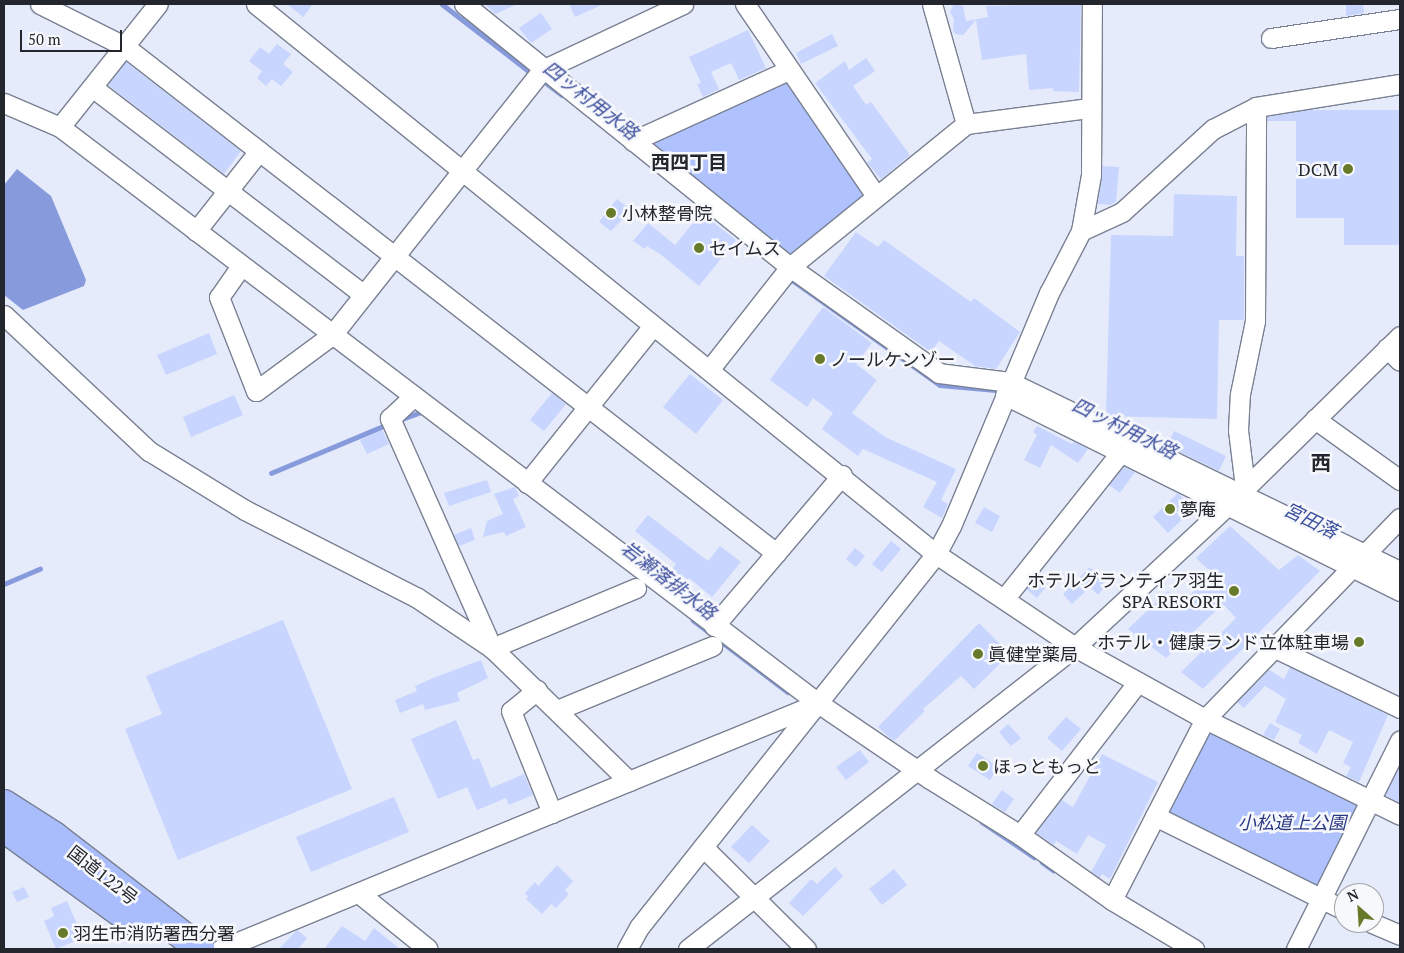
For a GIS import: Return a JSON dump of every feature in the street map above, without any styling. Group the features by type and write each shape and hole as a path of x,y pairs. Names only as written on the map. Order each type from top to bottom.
{"highway":[{"name":"国道122号","path":"4,804 54,836 200,949"},
{"name":"国道122号","path":"4,828 170,949"}],"street":[{"path":"40,4 124,46 776,553"},
{"path":"60,128 158,4"},
{"path":"256,4 653,326 842,476 936,554 1075,647 1206,720 1400,815"},
{"path":"464,4 542,70 790,267 939,373 1007,388 1237,496 1358,560 1400,591"},
{"path":"241,266 219,297 256,391 332,335 542,70 683,4"},
{"path":"746,4 876,196"},
{"path":"932,4 966,124"},
{"path":"627,949 640,926 936,554 1049,293 1081,231 1091,175 1092,4"},
{"path":"1271,38 1400,19"},
{"path":"633,141 789,70"},
{"path":"1081,231 1122,212 1213,129 1256,107 1400,84"},
{"path":"92,87 363,294"},
{"path":"4,104 60,128 714,626 818,703 917,770 1020,835 1112,900 1194,949"},
{"path":"1237,496 1240,394 1255,321 1256,107"},
{"path":"709,370 790,267 966,124 1090,108"},
{"path":"196,232 259,150"},
{"path":"4,315 149,451 246,510 416,597 492,648 629,781"},
{"path":"527,483 653,326"},
{"path":"688,949 1075,647 1237,496 1315,419 1396,348"},
{"path":"1007,388 1120,452 1237,496"},
{"path":"414,396 390,418 492,648"},
{"path":"1315,419 1400,480"},
{"path":"1004,599 1120,452"},
{"path":"714,626 842,476"},
{"path":"1112,900 1206,720 1400,518"},
{"path":"1358,560 1400,571"},
{"path":"492,648 636,588"},
{"path":"557,710 712,646"},
{"path":"1275,648 1400,708"},
{"path":"1020,835 1138,682"},
{"path":"537,690 511,711 552,813"},
{"path":"221,949 360,894 818,703"},
{"path":"1296,949 1400,740"},
{"path":"1155,816 1334,906"},
{"path":"703,847 806,949"},
{"path":"360,894 428,949"},
{"path":"1384,929 1400,936"}],"green space":[{"path":"789,70 876,196 790,267 633,141"},
{"name":"小松道上公園","path":"1209,729 1362,803 1319,889 1164,813"}],"shaded area":[{"path":"17,169 51,196 86,280 84,286 23,310 4,295 4,185"}],"building":[{"path":"287,4 313,4 303,17"},
{"path":"485,4 518,4 495,14"},
{"path":"569,4 604,4 575,17"},
{"path":"954,4 963,6 966,21 988,17 986,6 1081,4 1079,92 1053,91 1053,88 1029,90 1026,54 982,60 976,20 963,35 955,34 953,30 954,19 950,12"},
{"path":"1346,4 1363,4 1364,13 1346,16"},
{"path":"541,13 552,29 531,43 519,28"},
{"path":"748,30 766,68 739,80 731,63 711,72 719,89 703,97 697,84 701,83 689,57"},
{"path":"832,34 838,46 801,64 796,53"},
{"path":"277,44 291,54 283,64 293,72 281,86 272,79 266,86 257,78 262,71 249,61 260,47 269,54"},
{"path":"866,58 875,71 853,86 866,105 871,102 910,155 881,179 867,163 872,159 815,83 845,61 849,70"},
{"path":"126,62 241,151 224,174 108,85"},
{"name":"DCM","path":"1306,110 1400,110 1400,245 1344,245 1344,218 1296,218 1296,121 1267,121 1267,117"},
{"path":"1102,166 1119,167 1116,202 1110,205 1098,204"},
{"path":"1174,194 1237,196 1236,256 1244,256 1244,320 1219,320 1217,419 1106,416 1111,235 1173,236"},
{"path":"617,199 631,210 611,231 599,222"},
{"path":"701,213 736,240 699,286 660,254 647,246 645,249 633,241 648,223 675,245"},
{"path":"856,232 878,247 884,240 971,302 974,298 1020,332 996,369 975,366 939,341 931,352 824,276"},
{"path":"823,307 872,343 856,364 877,380 852,413 885,437 956,469 941,500 948,504 942,518 923,507 937,482 863,449 858,456 822,429 833,413 813,398 807,407 770,380"},
{"path":"209,333 217,354 166,375 157,355"},
{"path":"690,374 723,400 696,434 663,407"},
{"path":"552,393 566,404 544,431 530,420"},
{"path":"234,395 243,415 191,437 183,417"},
{"path":"1037,426 1072,444 1074,442 1088,449 1078,463 1051,445 1040,468 1024,460 1037,435 1033,432"},
{"path":"382,430 389,444 367,454 360,440"},
{"path":"1174,431 1226,456 1219,471 1167,446"},
{"path":"1124,467 1135,472 1120,493 1109,485"},
{"path":"487,480 491,492 449,506 444,493"},
{"path":"515,487 519,496 513,499 526,527 506,536 504,532 483,537 487,521 503,514 494,494"},
{"path":"1178,493 1193,509 1168,533 1153,517"},
{"path":"984,507 1000,516 992,532 975,523"},
{"path":"648,515 708,561 720,546 741,562 712,597 689,578 682,586 668,575 676,564 635,531"},
{"path":"1230,526 1279,570 1298,555 1320,571 1203,689 1181,672 1236,618 1223,604 1166,658 1128,629 1168,591 1181,603 1213,574 1196,558"},
{"path":"471,528 475,540 459,546 454,535"},
{"path":"891,541 901,549 882,572 872,564"},
{"path":"855,548 865,556 856,567 846,559"},
{"path":"1090,567 1105,586 1098,595 1090,587 1072,604 1063,594"},
{"path":"1037,576 1048,584 1037,598 1026,589"},
{"path":"283,620 352,789 178,860 125,729 162,714 146,676"},
{"path":"979,623 1010,654 974,689 961,676 923,709 925,711 894,741 878,727"},
{"path":"481,660 488,678 457,693 460,701 425,710 423,704 400,713 395,700 417,691 415,686"},
{"path":"1290,667 1388,715 1359,782 1346,776 1351,767 1343,763 1353,742 1329,730 1317,754 1298,743 1302,735 1275,722 1286,699 1265,686 1244,708 1237,702 1269,670 1284,679"},
{"path":"1066,717 1081,729 1062,751 1047,738"},
{"path":"456,720 473,760 479,758 491,788 524,774 533,795 509,805 506,798 477,810 467,787 438,799 411,739"},
{"path":"1270,723 1280,729 1274,740 1263,735"},
{"path":"1008,724 1021,738 1011,746 999,732"},
{"path":"860,750 869,762 846,780 836,767"},
{"name":"ほっともっと","path":"977,753 999,767 990,780 968,766"},
{"path":"1102,754 1158,782 1110,879 1102,874 1100,878 1091,872 1106,845 1088,835 1077,854 1056,841 1054,845 1036,833 1062,800 1073,807"},
{"path":"1400,765 1400,803 1385,795"},
{"path":"1002,790 1014,799 1005,812 992,804"},
{"path":"394,797 409,832 311,872 296,837"},
{"path":"752,825 770,841 749,863 731,847"},
{"path":"557,865 573,881 565,890 569,894 556,908 551,904 542,914 526,899 528,897 525,893 535,882 538,886"},
{"path":"835,867 843,876 803,916 789,903 811,879 817,884"},
{"path":"894,869 907,885 882,905 869,889"},
{"path":"24,887 29,897 17,902 12,892"},
{"path":"67,901 83,938 56,949 44,921 54,916 51,908"},
{"path":"342,926 365,941 374,928 400,949 324,949"},
{"path":"297,930 307,938 298,949 279,949"}],"waterway":[{"name":"四ッ村用水路","path":"442,4 534,75"},
{"name":"四ッ村用水路","path":"541,79 562,95"},
{"name":"四ッ村用水路","path":"788,277 940,385 996,390"},
{"name":"岩瀬落排水路","path":"402,419 424,411"},
{"name":"岩瀬落排水路","path":"271,473 381,427"},
{"name":"岩瀬落排水路","path":"4,584 40,569"},
{"name":"岩瀬落排水路","path":"693,620 788,692"},
{"name":"岩瀬落排水路","path":"982,822 1034,857"},
{"name":"岩瀬落排水路","path":"1042,862 1053,870"}],"place":[{"name":"DCM","path":"1348,169"},
{"name":"小林整骨院","path":"611,213"},
{"name":"セイムス","path":"699,248"},
{"name":"ノールケンゾー","path":"820,359"},
{"name":"夢庵","path":"1170,509"},
{"name":"ホテルグランティア羽生 SPA RESORT","path":"1234,591"},
{"name":"ホテル・健康ランド立体駐車場","path":"1359,642"},
{"name":"眞健堂薬局","path":"978,654"},
{"name":"ほっともっと","path":"983,766"},
{"name":"羽生市消防署西分署","path":"63,933"}],"district":[{"name":"西四丁目","path":"689,162"},
{"name":"西","path":"1321,462"}],"water label":[{"name":"宮田落","path":"1311,520"}]}
